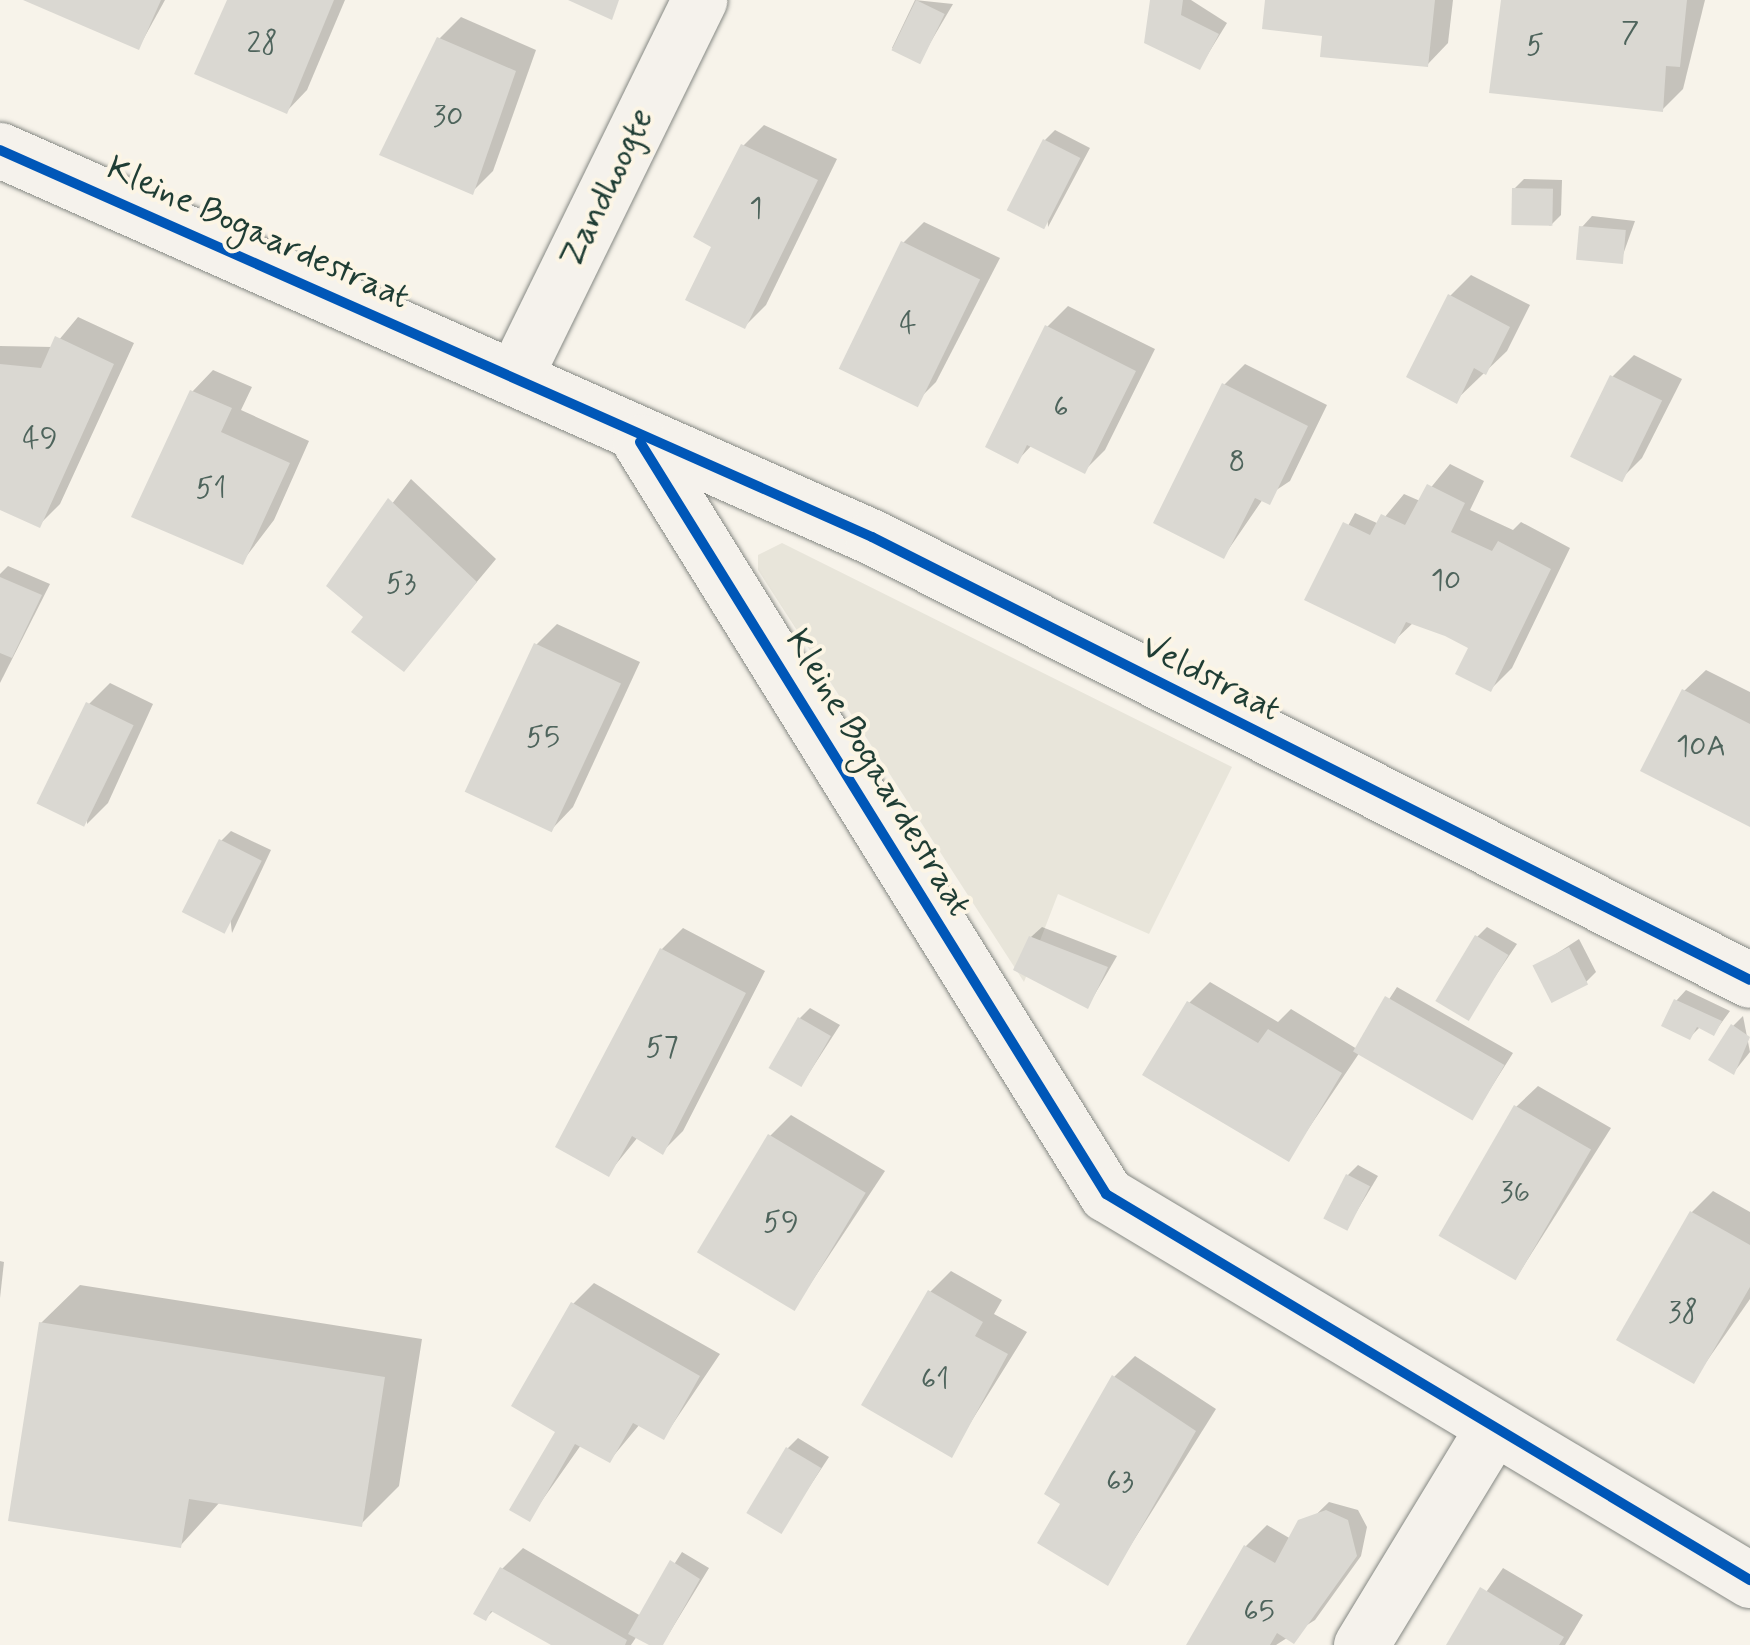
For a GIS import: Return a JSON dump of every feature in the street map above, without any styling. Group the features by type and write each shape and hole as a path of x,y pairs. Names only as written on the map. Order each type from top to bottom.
{"street":[{"name":"Zandhoogte","path":"515,376 700,0"},
{"name":"Kleine Bogaardestraat","path":"0,150 515,376 640,442 1106,1194 1491,1431 1750,1580"},
{"name":"Veldstraat","path":"640,442 872,538 1750,980"},
{"path":"1361,1645 1491,1431"}],"shaded area":[{"path":"782,543 1232,767 1149,934 1058,894 1024,982 758,570 758,555"}],"building":[{"path":"23,0 161,0 139,50"},
{"path":"227,0 334,0 287,114 194,74"},
{"path":"568,0 619,0 612,20"},
{"path":"916,0 945,14 920,64 891,50"},
{"path":"1150,0 1183,0 1181,15 1219,34 1200,70 1144,43"},
{"path":"1265,0 1435,0 1428,67 1320,57 1322,36 1262,29"},
{"path":"1501,0 1687,0 1680,67 1666,66 1663,112 1489,93"},
{"path":"437,37 516,71 473,195 379,155"},
{"path":"1043,139 1080,158 1044,229 1007,210"},
{"path":"741,144 818,180 745,329 685,300 711,247 693,237"},
{"path":"1512,188 1553,189 1552,226 1511,225"},
{"path":"1579,226 1626,230 1623,264 1576,260"},
{"path":"901,241 980,280 918,407 839,369"},
{"path":"1448,294 1510,327 1486,375 1474,368 1457,404 1406,377"},
{"path":"1045,325 1136,371 1085,474 1027,445 1018,464 985,447"},
{"path":"55,336 114,364 40,528 0,510 0,364 41,368"},
{"path":"1610,375 1662,400 1622,482 1570,457"},
{"path":"1222,383 1308,426 1270,505 1255,498 1224,559 1153,523"},
{"path":"190,390 232,408 221,432 290,463 243,565 131,517"},
{"path":"1427,484 1465,503 1451,532 1492,551 1498,541 1551,569 1491,692 1455,674 1468,648 1445,636 1406,622 1395,644 1304,600 1343,522 1370,535 1381,514 1405,525"},
{"path":"388,498 477,582 404,672 351,632 363,617 326,586"},
{"path":"0,577 42,595 12,658 0,653"},
{"path":"534,643 621,684 552,832 465,792"},
{"path":"1682,689 1750,724 1750,827 1640,771"},
{"path":"86,702 134,725 84,827 36,804"},
{"path":"219,839 262,861 225,934 182,912"},
{"path":"1475,935 1508,955 1469,1021 1435,1001"},
{"path":"1029,936 1108,967 1088,1009 1013,970"},
{"path":"1569,947 1588,984 1552,1003 1532,966"},
{"path":"660,948 746,993 663,1155 632,1136 609,1177 555,1147"},
{"path":"1385,996 1505,1065 1473,1120 1353,1051"},
{"path":"1674,999 1722,1021 1714,1036 1697,1027 1690,1040 1661,1026"},
{"path":"1187,1001 1258,1043 1268,1029 1342,1073 1289,1162 1142,1075"},
{"path":"798,1017 831,1036 801,1087 768,1068"},
{"path":"1731,1024 1750,1037 1734,1075 1708,1060"},
{"path":"1514,1105 1591,1150 1516,1280 1438,1236"},
{"path":"768,1134 866,1193 795,1311 697,1252"},
{"path":"1346,1174 1370,1186 1347,1231 1323,1219"},
{"path":"1690,1211 1750,1245 1750,1287 1694,1384 1616,1340"},
{"path":"928,1290 983,1322 975,1336 1008,1354 952,1458 861,1405"},
{"path":"571,1302 700,1376 664,1440 633,1423 610,1463 575,1444 530,1522 509,1510 555,1432 511,1406"},
{"path":"39,1322 385,1377 362,1527 189,1499 181,1548 8,1521"},
{"path":"1112,1375 1196,1431 1108,1586 1037,1543 1060,1504 1044,1494"},
{"path":"786,1447 821,1468 781,1534 746,1513"},
{"path":"1326,1510 1348,1520 1357,1556 1294,1644 1277,1633 1270,1645 1186,1645 1244,1545 1275,1563 1298,1520"},
{"path":"670,1560 700,1579 663,1645 649,1645 628,1634"},
{"path":"500,1567 627,1640 625,1645 551,1645 491,1611 486,1621 473,1614"},
{"path":"1480,1587 1564,1637 1559,1645 1446,1645"}],"cycle path":[{"path":"0,150 872,537 1750,980"},
{"path":"640,442 1106,1194 1750,1580"}]}
